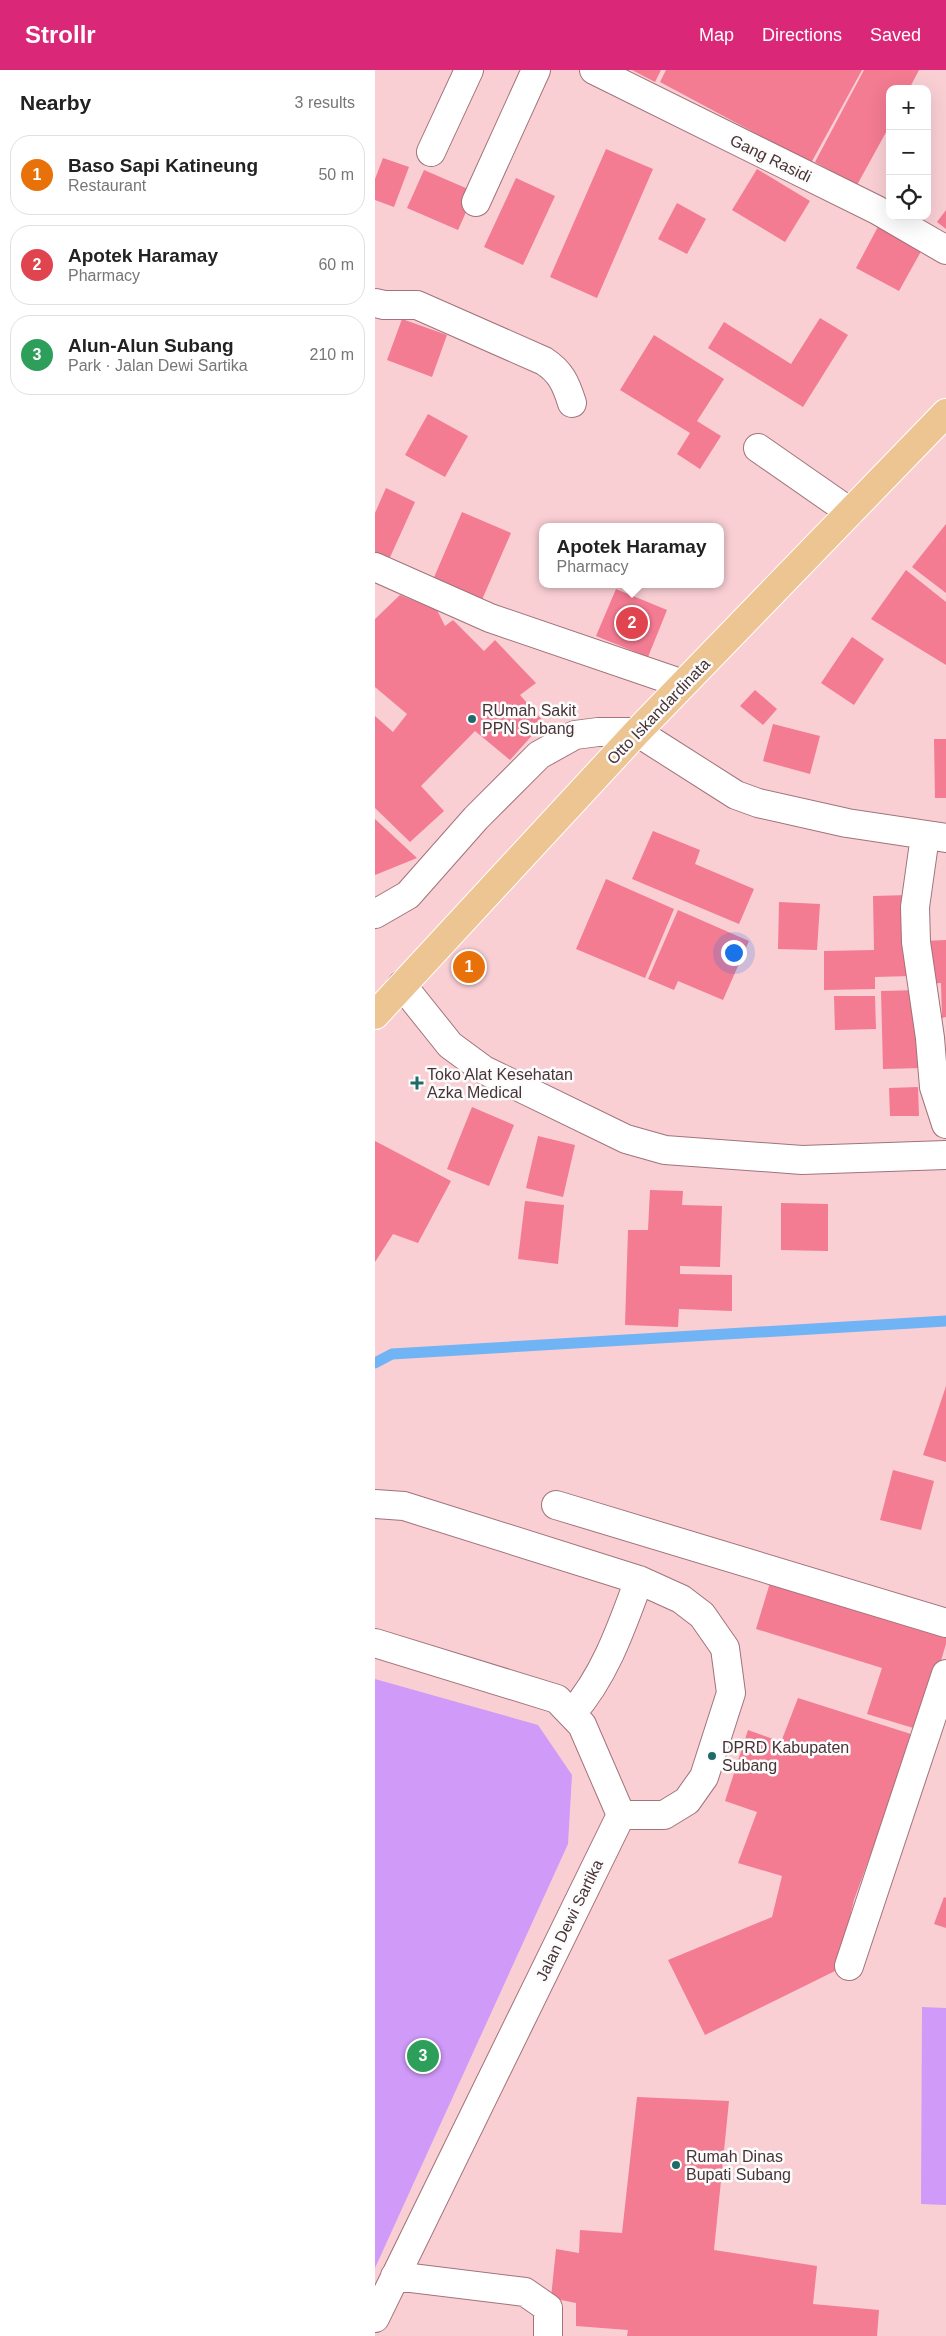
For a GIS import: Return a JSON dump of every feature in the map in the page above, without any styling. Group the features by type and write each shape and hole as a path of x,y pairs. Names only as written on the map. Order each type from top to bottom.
{"main road":[{"name":"Otto Iskandardinata","path":"375,1015 683,684 850,512 943,423"}],"street":[{"path":"431,152 469,70"},
{"path":"477,202 536,70"},
{"name":"Gang Rasidi","path":"594,70 877,210 946,250"},
{"path":"375,303 384,305 417,305 544,361 556,368 565,382 572,403"},
{"path":"758,448 850,512"},
{"path":"375,567 490,618 683,684"},
{"path":"375,914 408,895 476,818 539,755 575,735 598,732 637,732 746,800 847,823 935,837 915,907 916,942 930,1038 934,1087 946,1124"},
{"path":"402,984 451,1045 483,1070 627,1139 665,1150 802,1160 946,1155"},
{"path":"375,1504 404,1506 639,1580 681,1599 702,1615 725,1648 731,1693 704,1777 687,1801 664,1815 621,1815 582,1725 557,1699 375,1642"},
{"path":"556,1506 946,1623"},
{"path":"572,1713 582,1703 617,1641 639,1580"},
{"path":"849,1966 946,1674"},
{"name":"Jalan Dewi Sartika","path":"375,2318 621,1815"},
{"path":"395,2276 525,2292 548,2308 548,2336"}],"shaded area":[{"path":"375,1679 538,1725 572,1775 568,1844 375,2268"},
{"path":"922,2007 946,2008 946,2205 921,2204"}],"building":[{"path":"632,70 661,70 655,82"},
{"path":"666,70 862,70 811,163 660,82"},
{"path":"864,70 919,70 911,85 886,85 886,132 857,185 815,162"},
{"path":"606,149 653,169 597,298 550,277"},
{"path":"383,158 409,167 394,207 375,200 375,179"},
{"path":"757,169 810,201 785,242 732,210"},
{"path":"424,170 475,192 458,230 407,208"},
{"path":"516,178 555,196 523,265 484,247"},
{"path":"677,203 706,219 687,254 658,239"},
{"path":"946,210 946,229 937,222"},
{"path":"880,223 924,246 899,291 856,268"},
{"path":"820,318 848,335 803,407 708,348 724,322 791,364"},
{"path":"402,319 447,335 432,377 387,360"},
{"path":"654,335 724,379 697,421 721,436 700,469 677,454 690,433 620,390"},
{"path":"428,414 468,436 445,477 405,455"},
{"path":"386,488 415,502 387,564 375,559 375,513"},
{"path":"462,512 511,533 481,602 432,582"},
{"path":"946,524 946,593 912,567"},
{"path":"906,570 946,602 946,665 871,619"},
{"path":"616,589 667,610 648,657 596,636"},
{"name":"RUmah Sakit PPN Subang","path":"400,595 437,610 445,626 453,620 484,651 495,640 536,683 520,695 544,722 510,760 475,731 421,786 444,811 410,842 375,808 375,716 393,732 407,714 375,687 375,619"},
{"path":"852,637 884,659 854,705 821,683"},
{"path":"755,690 777,709 763,725 740,706"},
{"path":"773,724 820,736 810,774 763,761"},
{"path":"934,739 946,739 946,798 935,798"},
{"path":"375,819 417,858 375,875"},
{"path":"653,831 700,850 695,864 754,889 739,924 632,879"},
{"path":"606,879 674,909 645,978 576,949"},
{"path":"909,895 912,976 875,977 875,989 824,990 824,951 874,950 873,896"},
{"path":"779,902 820,904 817,950 778,949"},
{"path":"678,910 749,941 723,1000 678,981 674,990 648,979"},
{"path":"946,940 946,1017 942,1018 941,983 925,984 923,941"},
{"path":"920,990 922,1068 883,1069 881,991"},
{"path":"834,996 875,996 876,1029 835,1030"},
{"path":"918,1087 919,1116 890,1116 889,1088"},
{"path":"472,1107 514,1125 489,1186 447,1169"},
{"path":"538,1136 575,1145 563,1197 526,1188"},
{"path":"375,1141 451,1181 418,1243 393,1234 375,1262"},
{"path":"650,1190 683,1191 682,1205 722,1206 720,1267 680,1266 680,1274 732,1275 732,1311 679,1309 678,1327 625,1325 628,1230 648,1230"},
{"path":"525,1201 564,1205 558,1264 518,1259"},
{"path":"781,1203 828,1204 828,1251 781,1250"},
{"path":"946,1386 946,1462 923,1455"},
{"path":"893,1470 934,1481 921,1530 880,1520"},
{"path":"772,1576 946,1629 946,1644 920,1730 867,1714 882,1668 756,1629"},
{"path":"798,1698 914,1735 854,1900 837,1970 705,2035 668,1960 772,1917 782,1876 738,1863 757,1812 725,1801 748,1730 781,1742"},
{"path":"944,1897 946,1898 946,1928 934,1924"},
{"name":"Rumah Dinas Bupati Subang","path":"637,2097 729,2101 714,2250 817,2266 813,2304 879,2310 877,2336 627,2336 628,2330 576,2326 576,2303 551,2298 556,2249 579,2253 580,2230 622,2233"}],"waterway":[{"path":"375,1363 392,1354 946,1321"}],"place":[{"name":"Apotek Haramay","path":"632,623"},
{"name":"RUmah Sakit PPN Subang","path":"472,719"},
{"name":"Baso Sapi Katineung","path":"469,967"},
{"name":"Toko Alat Kesehatan Azka Medical","path":"417,1083"},
{"name":"DPRD Kabupaten Subang","path":"712,1756"},
{"name":"Alun-Alun Subang","path":"423,2056"},
{"name":"Rumah Dinas Bupati Subang","path":"676,2165"}]}
